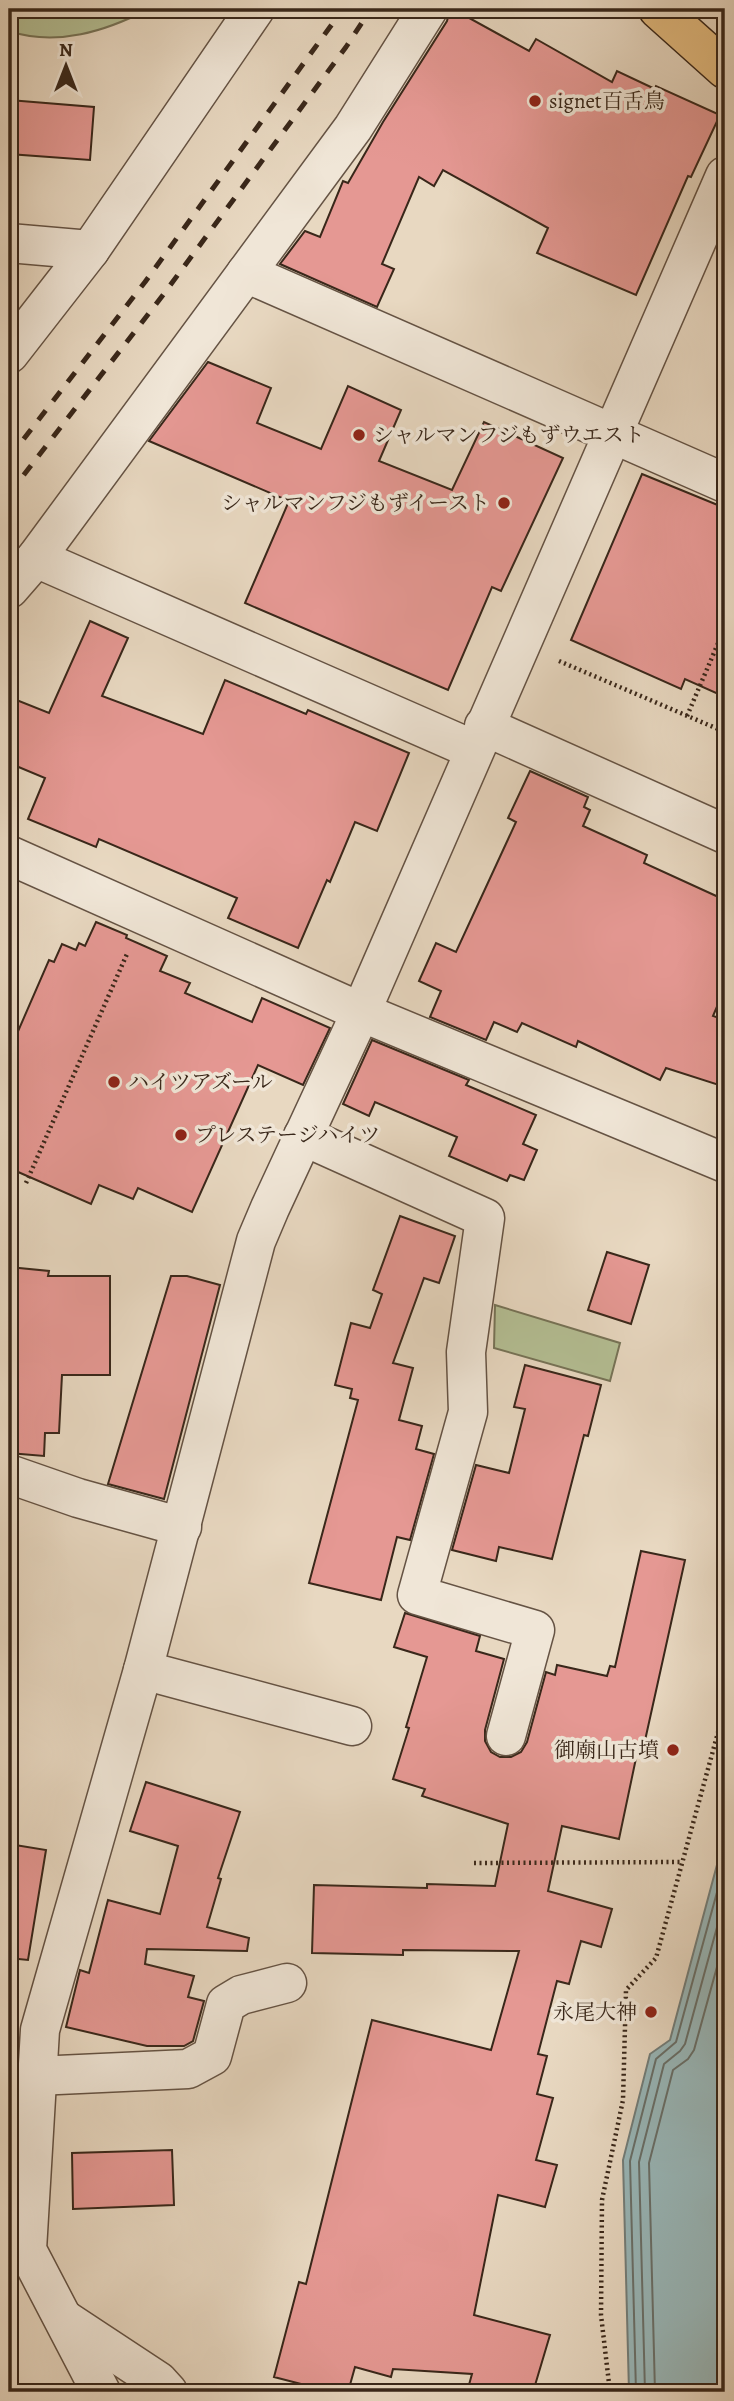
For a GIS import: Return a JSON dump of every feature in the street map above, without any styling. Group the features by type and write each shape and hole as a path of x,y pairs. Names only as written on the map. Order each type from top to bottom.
{"main road":[{"path":"658,9 725,69"}],"street":[{"path":"9,354 90,250 255,9"},
{"path":"9,589 36,558 353,128 428,9"},
{"path":"101,2392 63,2318 18,2246 40,2030 143,1670 256,1241 361,1012 725,176"},
{"path":"9,243 90,250"},
{"path":"246,273 725,483"},
{"path":"36,558 479,738 725,834"},
{"path":"9,855 361,1012 725,1163"},
{"path":"303,1136 485,1218 466,1352 468,1412 417,1595 535,1630 506,1736"},
{"path":"9,1474 78,1498 182,1527"},
{"path":"143,1670 352,1726"},
{"path":"36,2076 188,2069 212,2056 226,2004 241,1995 287,1983"},
{"path":"63,2318 158,2381 168,2392"}],"path":[{"path":"687,716 725,627"},
{"path":"520,645 725,732"},
{"path":"26,1183 144,915"},
{"path":"610,2392 601,2315 602,2200 623,2100 626,1990 656,1958 725,1707"},
{"path":"474,1863 682,1862"}],"green space":[{"path":"9,9 149,9 98,30 63,37 45,37 9,31"},
{"path":"495,1305 620,1343 610,1381 494,1348"}],"water":[{"path":"725,1835 725,2392 629,2392 623,2160 650,2054 670,2040"}],"building":[{"path":"450,9 529,51 536,39 612,82 617,71 720,115 691,177 688,176 636,295 537,253 548,228 443,170 434,186 419,177 382,264 394,269 377,307 280,264 305,231 320,237 343,181 348,183 447,21"},
{"path":"9,100 94,107 90,160 9,154"},
{"path":"208,362 271,388 257,423 321,449 348,386 401,410 379,461 452,490 484,422 563,458 501,591 492,587 448,690 245,603 289,501 149,441"},
{"path":"642,474 725,508 725,697 685,679 681,689 571,640"},
{"path":"90,621 128,638 102,696 203,734 225,680 306,714 308,710 409,753 377,831 355,822 298,948 228,918 237,898 99,839 96,847 28,819 45,778 9,763 9,697 49,713"},
{"path":"530,771 588,797 584,807 590,810 583,826 647,855 644,863 725,900 725,988 713,1016 725,1020 725,1087 666,1068 660,1080 578,1041 576,1047 522,1023 517,1032 494,1022 486,1040 430,1017 441,991 419,981 436,943 456,952 516,822 508,818"},
{"path":"96,922 167,956 160,971 190,983 185,993 252,1022 262,998 330,1028 303,1085 258,1065 192,1212 138,1188 133,1199 99,1185 91,1204 9,1168 9,1052 49,960 54,962 62,944 76,950 79,943 85,946"},
{"path":"372,1040 469,1080 466,1085 536,1115 523,1144 537,1150 524,1180 510,1175 507,1181 449,1156 457,1137 375,1102 369,1116 343,1104"},
{"path":"400,1216 455,1236 439,1283 424,1278 393,1363 413,1368 399,1420 422,1426 416,1449 434,1454 410,1540 397,1537 381,1600 309,1583 358,1400 350,1398 352,1389 335,1385 351,1323 370,1328 382,1294 373,1290"},
{"path":"607,1252 649,1265 631,1324 588,1310"},
{"path":"9,1267 49,1271 48,1276 110,1276 110,1375 62,1375 59,1433 45,1433 44,1456 9,1453"},
{"path":"171,1276 187,1276 220,1285 164,1499 108,1484"},
{"path":"525,1365 601,1385 588,1436 584,1435 552,1559 499,1547 496,1561 452,1550 476,1465 509,1473 525,1409 514,1407"},
{"path":"641,1551 685,1560 644,1745 639,1744 619,1839 562,1826 548,1891 612,1909 601,1947 581,1941 569,1984 557,1981 538,2054 547,2056 537,2094 553,2098 536,2160 557,2165 545,2207 498,2195 474,2315 550,2335 533,2392 467,2392 472,2374 393,2369 391,2377 355,2367 348,2392 332,2392 274,2377 299,2282 306,2284 372,2020 491,2050 519,1951 403,1950 403,1955 312,1953 314,1885 427,1888 427,1884 495,1886 508,1824 422,1796 425,1789 393,1779 427,1657 394,1647 405,1613 480,1636 476,1651 504,1659 485,1730 485,1741 491,1752 500,1757 511,1757 521,1752 527,1742 546,1672 555,1675 557,1665 607,1676 610,1666 615,1667"},
{"path":"146,1782 240,1812 218,1878 221,1879 207,1927 249,1938 247,1951 147,1949 145,1964 194,1976 188,1997 204,2001 193,2041 184,2046 147,2046 66,2027 80,1970 89,1973 108,1900 160,1914 178,1846 130,1831"},
{"path":"9,1844 46,1850 28,1960 9,1958"},
{"path":"172,2150 174,2205 73,2209 72,2153"}],"railway":[{"path":"9,458 145,282 343,9"},
{"path":"9,494 163,295 346,47 371,9"}],"place":[{"name":"signet百舌鳥","path":"535,101"},
{"name":"シャルマンフジもずウエスト","path":"359,435"},
{"name":"シャルマンフジもずイースト","path":"504,503"},
{"name":"ハイツアズール","path":"114,1082"},
{"name":"プレステージハイツ","path":"181,1135"},
{"name":"御廟山古墳","path":"673,1750"},
{"name":"永尾大神","path":"651,2012"}]}
